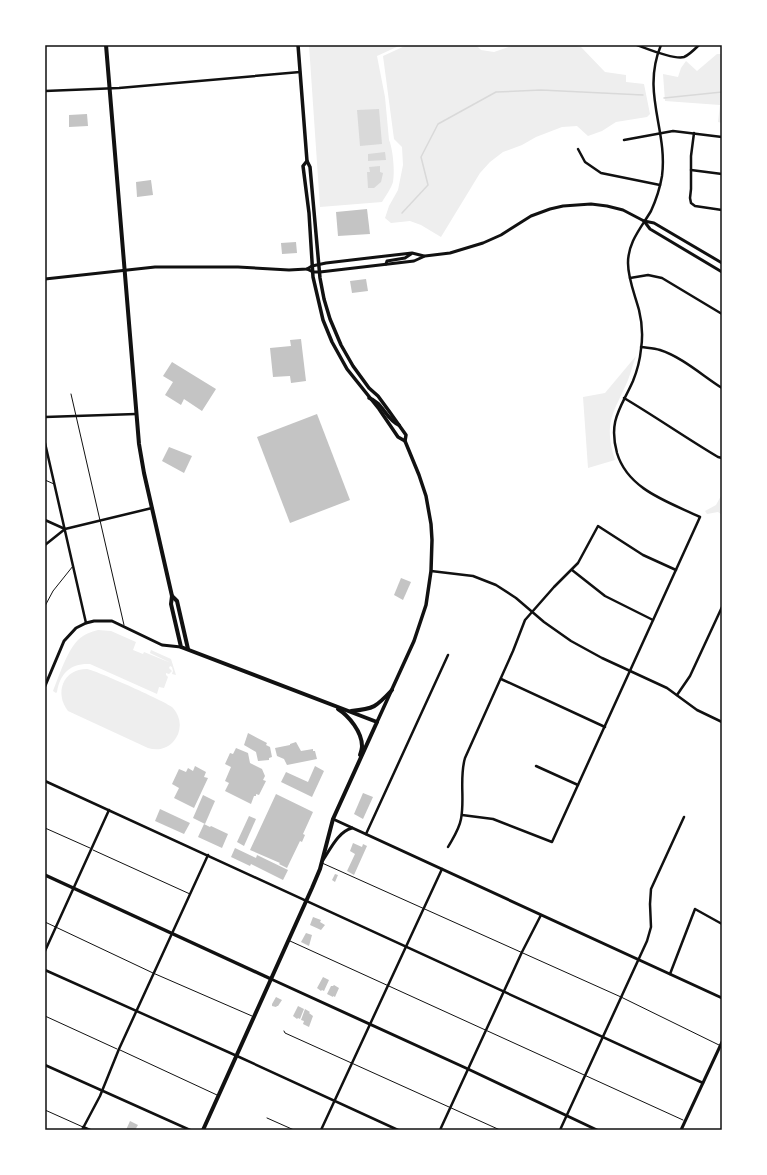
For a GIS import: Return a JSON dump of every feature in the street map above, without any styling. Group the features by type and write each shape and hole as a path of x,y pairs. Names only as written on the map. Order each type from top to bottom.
{"main road":[{"path":"106,45 140,457 172,596 171,604 181,647 377,722"},
{"path":"204,1130 306,902 322,862 333,819 420,626 426,605 431,571 432,540 428,508 420,475 405,441 406,435 378,396 369,388 360,376 341,344 330,319 324,299 319,264 310,167 307,161 298,45"},
{"path":"307,161 303,166 312,266 321,311 332,342 347,369 398,437 405,441"},
{"path":"369,398 378,402 394,423 400,426"},
{"path":"172,596 177,602 188,649"},
{"path":"349,712 368,710 375,707 392,690"},
{"path":"327,703 342,712 354,724 360,734 362,745 357,767"},
{"path":"45,875 271,979"}],"street":[{"path":"638,45 682,58 699,45"},
{"path":"462,815 493,819 552,842 700,516 647,492 636,483 624,469 617,453 614,436 616,418 637,370 641,347 642,332 639,312 630,278 628,261 630,249 634,237 650,211 660,185 663,167 660,133 653,87 654,69 661,45"},
{"path":"45,91 109,89 300,72"},
{"path":"624,140 673,131 722,137"},
{"path":"694,133 691,156 691,203 694,206 722,210"},
{"path":"578,149 585,162 601,173 660,185"},
{"path":"691,170 722,174"},
{"path":"45,278 161,267 307,269 313,272 320,272 414,261 425,256 450,253 496,238 536,214 563,206 590,204 622,210 644,221 654,223 722,263"},
{"path":"644,221 650,229 722,272"},
{"path":"307,269 319,264 412,253 425,256"},
{"path":"386,264 387,261 405,258 412,253"},
{"path":"630,278 648,275 662,278 722,314"},
{"path":"641,347 653,348 667,352 722,388"},
{"path":"624,398 662,421 692,443 722,458"},
{"path":"45,417 136,414"},
{"path":"45,444 86,623"},
{"path":"45,545 64,529 152,508"},
{"path":"45,520 64,529"},
{"path":"448,847 459,828 462,815 463,765 467,753 501,679 521,628 532,612 554,587 572,570 583,555 598,526 643,555 676,570"},
{"path":"572,570 605,596 653,620"},
{"path":"431,571 461,574 485,580 506,591 571,641 587,651 667,688 697,710 722,720"},
{"path":"677,695 690,676 722,607"},
{"path":"45,686 64,641 76,628 86,623 103,620 112,621 162,645 181,647"},
{"path":"366,834 448,655"},
{"path":"501,679 605,727"},
{"path":"536,766 578,785"},
{"path":"45,781 703,1083"},
{"path":"45,951 55,926 109,810"},
{"path":"560,1130 650,932 652,922 650,904 652,889 684,817"},
{"path":"333,819 722,998"},
{"path":"322,862 340,834 353,828"},
{"path":"90,1130 82,1128 102,1091 136,1010 208,855"},
{"path":"321,1130 442,869"},
{"path":"670,974 695,909 722,924"},
{"path":"440,1130 522,952 542,915"},
{"path":"45,970 398,1130"},
{"path":"271,979 468,1068 597,1130"},
{"path":"680,1130 721,1044"},
{"path":"45,1065 190,1130"}],"lane":[{"path":"72,394 99,521 124,626"},
{"path":"45,480 54,485"},
{"path":"45,606 53,591 73,565"},
{"path":"45,828 190,894"},
{"path":"322,862 721,1044"},
{"path":"45,922 153,973 254,1018"},
{"path":"289,940 685,1121"},
{"path":"45,1016 220,1096"},
{"path":"284,1031 500,1130"},
{"path":"45,1110 82,1128"},
{"path":"267,1118 294,1130"}],"shaded area":[{"path":"309,45 401,45 377,56 385,97 389,140 392,149 394,167 393,182 390,190 382,202 320,207"},
{"path":"407,45 476,45 481,50 494,52 514,45 572,45 581,47 605,72 626,75 626,82 644,84 650,114 647,117 616,122 602,131 588,136 577,126 562,127 503,152 490,162 480,173 441,237 421,225 410,221 391,223 385,218 389,206 398,190 403,165 402,147 394,139 383,56"},
{"path":"717,54 722,54 722,123 718,122 720,105 665,101 663,74 678,77 681,68 686,61 697,71"},
{"path":"379,109 382,144 360,146 357,110"},
{"path":"385,152 386,160 368,161 368,154"},
{"path":"380,166 380,172 383,173 381,182 374,188 368,188 367,172 370,172 369,167"},
{"path":"636,356 610,426 610,436 615,460 588,468 583,397 605,393"},
{"path":"722,494 722,515 718,512 707,514 705,511 716,505"},
{"path":"98,630 111,631 136,642 133,650 143,654 144,652 171,663 150,653 151,650 171,659 176,675 172,674 173,671 172,667 170,666 169,668 172,671 169,674 166,673 168,677 164,688 159,687 157,694 90,664 83,664 72,667 68,670 58,685 57,692 56,693 53,691 70,650 83,636"},
{"path":"87,669 132,687 173,708 178,716 180,725 178,734 173,742 161,749 148,748 68,711 62,697 63,683 72,673"}],"building":[{"path":"87,114 88,126 69,127 69,115"},
{"path":"151,180 153,195 137,197 136,182"},
{"path":"367,209 370,234 338,236 336,212"},
{"path":"296,242 297,253 282,254 281,243"},
{"path":"366,279 368,291 352,293 350,281"},
{"path":"301,339 306,381 291,383 290,376 273,377 270,348 291,346 290,340"},
{"path":"172,362 216,389 202,411 184,399 181,405 165,395 173,382 163,376"},
{"path":"317,414 350,500 290,523 257,437"},
{"path":"169,447 192,456 184,473 162,461"},
{"path":"401,578 411,582 403,600 394,595"},
{"path":"248,733 267,743 266,745 270,747 272,757 269,758 269,760 258,761 256,752 244,745"},
{"path":"296,742 301,751 313,749 317,759 287,765 284,759 277,756 275,748 290,745"},
{"path":"236,748 248,753 250,763 262,769 265,776 263,780 266,781 259,795 256,794 256,796 254,796 251,804 225,791 229,783 225,781 231,767 225,764 230,753 233,754"},
{"path":"195,766 206,772 204,777 208,778 194,808 174,798 179,788 172,784 179,769 186,772 188,768 193,771"},
{"path":"315,766 324,771 312,797 281,782 286,772 308,782"},
{"path":"363,793 373,797 363,819 354,814"},
{"path":"276,794 313,812 303,834 305,835 302,842 300,841 287,868 279,864 280,863 250,850"},
{"path":"203,795 215,801 205,824 193,818"},
{"path":"160,809 190,823 184,834 155,821"},
{"path":"249,816 256,819 244,846 237,842"},
{"path":"204,824 228,834 222,848 198,837"},
{"path":"353,843 362,847 363,844 367,846 354,875 347,871 355,854 350,851"},
{"path":"235,848 256,858 257,855 288,870 283,880 251,864 250,866 231,857"},
{"path":"335,874 338,875 335,882 332,880"},
{"path":"313,917 321,920 320,922 325,925 321,930 310,925"},
{"path":"306,933 312,935 309,946 301,942"},
{"path":"323,977 329,980 324,991 321,991 317,988"},
{"path":"334,985 339,988 335,997 333,997 327,994 331,986"},
{"path":"276,997 282,1000 276,1007 272,1006 272,1004"},
{"path":"298,1006 304,1009 300,1019 293,1016"},
{"path":"305,1009 313,1016 309,1027 303,1024 304,1021 301,1020"},
{"path":"130,1121 138,1125 135,1130 126,1130"}],"waterway":[{"path":"402,213 428,185 421,157 438,124 496,92 541,90 643,95"},
{"path":"664,98 722,92"}]}
